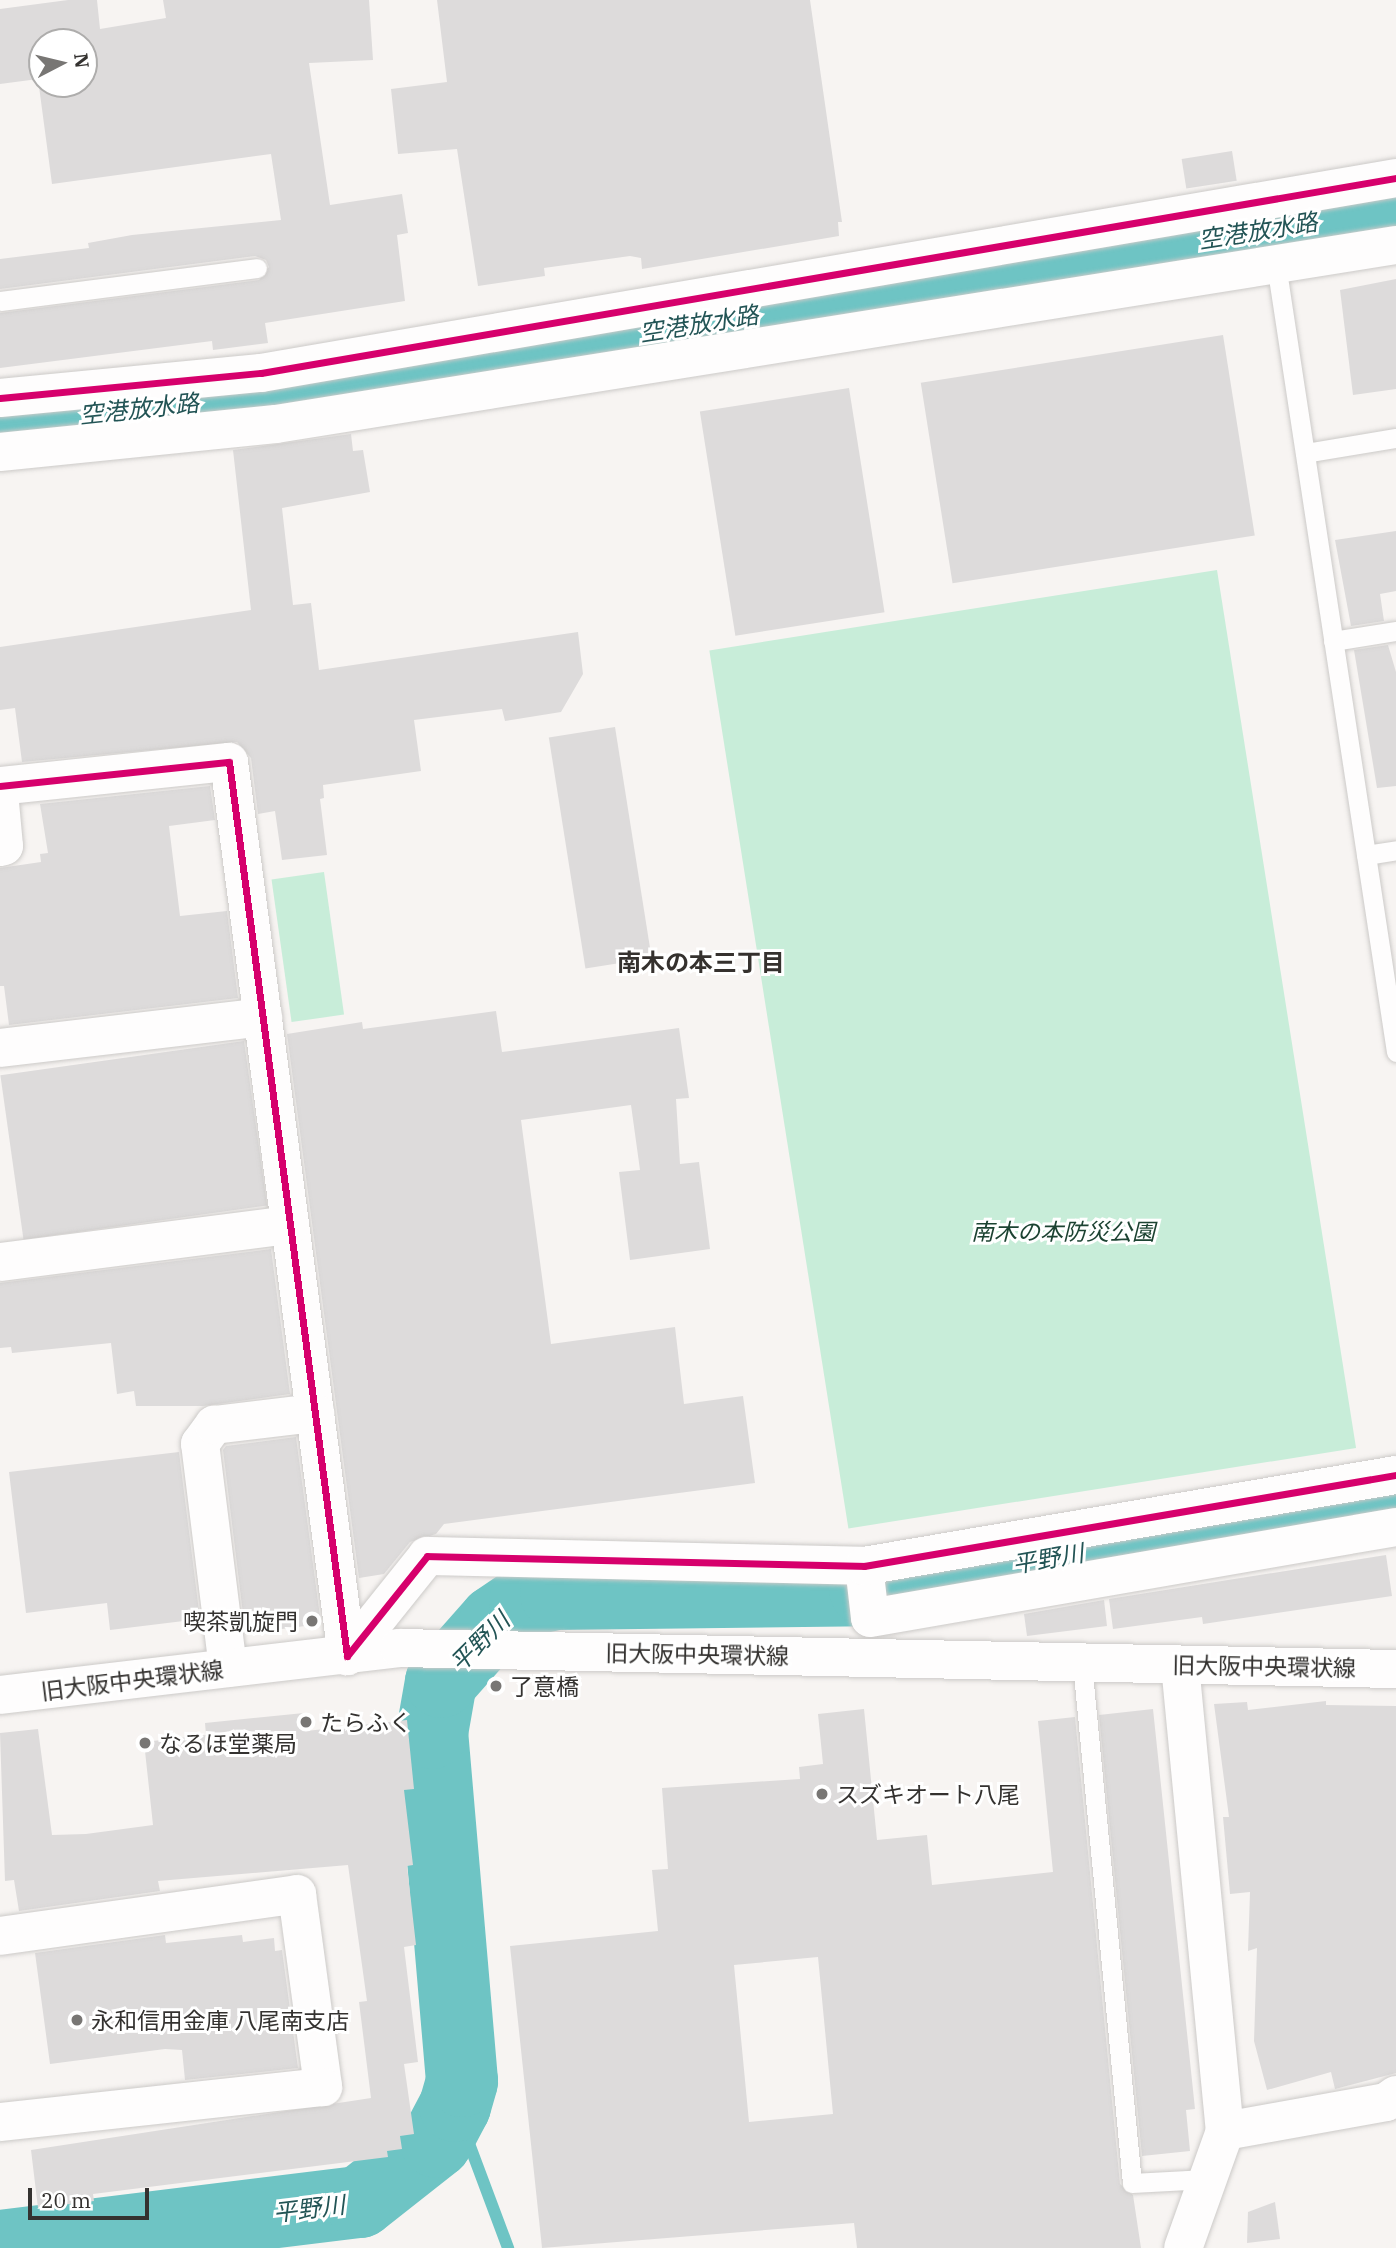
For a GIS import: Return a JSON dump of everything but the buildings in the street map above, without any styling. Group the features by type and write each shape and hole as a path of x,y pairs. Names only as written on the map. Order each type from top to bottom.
{"street":[{"path":"0,398 261,373 1396,178"},
{"path":"0,452 276,424 1396,245"},
{"path":"0,786 229,762 347,1656"},
{"path":"0,803 4,846 0,847"},
{"path":"0,1048 262,1017"},
{"path":"0,1262 290,1225"},
{"path":"228,1668 200,1444 214,1425 314,1413"},
{"path":"347,1656 427,1556 864,1566 1396,1475"},
{"path":"864,1566 870,1618 1396,1527"},
{"name":"旧大阪中央環状線","path":"0,1695 399,1648 1396,1669"},
{"path":"1180,1665 1225,2130 1183,2248"},
{"path":"0,1936 297,1894 323,2087 0,2122"},
{"path":"1225,2130 1386,2102 1396,2095"}],"lane":[{"path":"1276,264 1396,1052"},
{"path":"0,301 257,268"},
{"path":"1305,453 1396,438"},
{"path":"1333,641 1396,631"},
{"path":"1366,855 1396,850"},
{"path":"1082,1663 1132,2183 1206,2179"}],"green space":[{"name":"南木の本防災公園","path":"1217,570 1356,1448 848,1528 709,650"},
{"path":"324,872 344,1015 292,1022 272,879"}],"waterway":[{"name":"空港放水路","path":"0,423 270,396 1396,208"},
{"name":"平野川","path":"0,2246 360,2202 436,2142 455,2106 462,2081 432,1733 441,1682 495,1621 525,1601 556,1594 865,1590 1396,1501"},
{"path":"455,2106 508,2248"}],"cycle path":[{"path":"0,398 261,373 1396,178"},
{"path":"0,786 229,762 347,1656"},
{"path":"347,1656 427,1556 864,1566 1396,1475"}],"place":[{"name":"喫茶凱旋門","path":"312,1621"},
{"name":"了意橋","path":"496,1686"},
{"name":"たらふく","path":"306,1722"},
{"name":"なるほ堂薬局","path":"145,1743"},
{"name":"スズキオート八尾","path":"822,1794"},
{"name":"永和信用金庫 八尾南支店","path":"77,2020"}],"district":[{"name":"南木の本三丁目","path":"701,963"}]}
